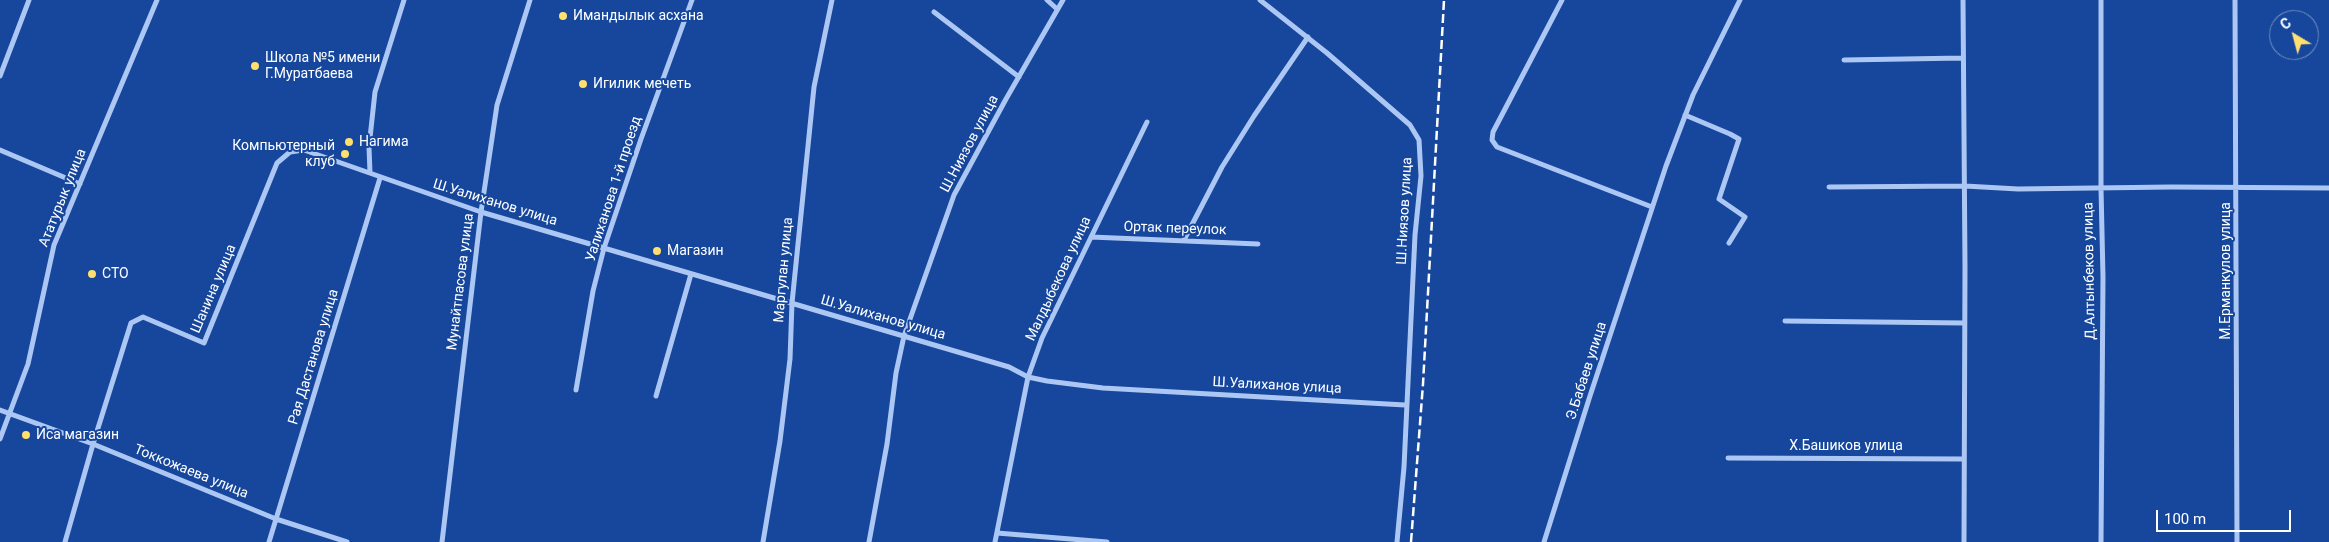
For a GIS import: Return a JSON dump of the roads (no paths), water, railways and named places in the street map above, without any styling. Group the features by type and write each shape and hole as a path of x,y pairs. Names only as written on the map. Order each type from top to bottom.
{"street":[{"path":"0,76 28,0"},
{"name":"Ататурык улица","path":"0,439 28,364 54,245 157,0"},
{"path":"370,173 369,147 375,92 404,0"},
{"name":"Мунайтпасова улица","path":"442,542 481,212 498,105 530,0"},
{"name":"Уалиханова 1-й проезд","path":"576,390 593,290 604,248 641,139 692,0"},
{"name":"Маргулан улица","path":"763,542 780,441 790,359 792,304 814,87 822,39 832,0"},
{"path":"1047,0 1057,9"},
{"name":"Ш.Ниязов улица","path":"869,542 888,444 896,373 904,336 930,269 954,195 1063,0"},
{"name":"Ш.Ниязов улица","path":"1260,0 1308,38 1410,125 1419,140 1421,176 1415,235 1405,405 1404,467 1397,542"},
{"path":"1562,0 1492,132 1492,140 1497,147 1652,207"},
{"name":"Э.Бабаев улица","path":"1544,542 1652,207 1685,116 1716,46 1740,0"},
{"path":"1963,0 1965,186 1964,542"},
{"name":"Д.Алтынбеков улица","path":"2101,0 2100,188 2103,277 2101,542"},
{"name":"М.Ерманкулов улица","path":"2235,0 2237,542"},
{"path":"934,12 1019,77"},
{"path":"1184,240 1222,167 1254,116 1308,38"},
{"path":"1844,60 1963,58"},
{"path":"1685,116 1739,139 1719,199 1745,217 1729,243"},
{"name":"Малдыбекова улица","path":"995,542 1028,377 1054,311 1147,122"},
{"path":"0,150 80,184"},
{"name":"Шанина улица","path":"65,542 131,322 143,317 204,343 277,163 290,152 304,150 370,173"},
{"name":"Ш.Уалиханов улица","path":"370,173 481,212 1009,367 1028,377 1047,382 1103,388 1405,405"},
{"name":"Рая Дастанова улица","path":"269,542 380,178"},
{"path":"1829,187 1965,186 2018,189 2329,188"},
{"name":"Ортак переулок","path":"1091,237 1258,244"},
{"path":"656,396 691,274"},
{"path":"1785,321 1965,323"},
{"name":"Токкожаева улица","path":"0,410 93,444 276,519 347,542"},
{"name":"Х.Башиков улица","path":"1728,458 1964,459"},
{"path":"997,533 1107,542"}],"railway":[{"path":"1411,542 1423,384 1444,0"}],"place":[{"name":"Имандылык асхана","path":"563,16"},
{"name":"Школа №5 имени Г.Муратбаева","path":"255,66"},
{"name":"Игилик мечеть","path":"583,84"},
{"name":"Нагима","path":"349,142"},
{"name":"Компьютерный клуб","path":"345,154"},
{"name":"Магазин","path":"657,251"},
{"name":"СТО","path":"92,274"},
{"name":"Иса магазин","path":"26,435"}]}
